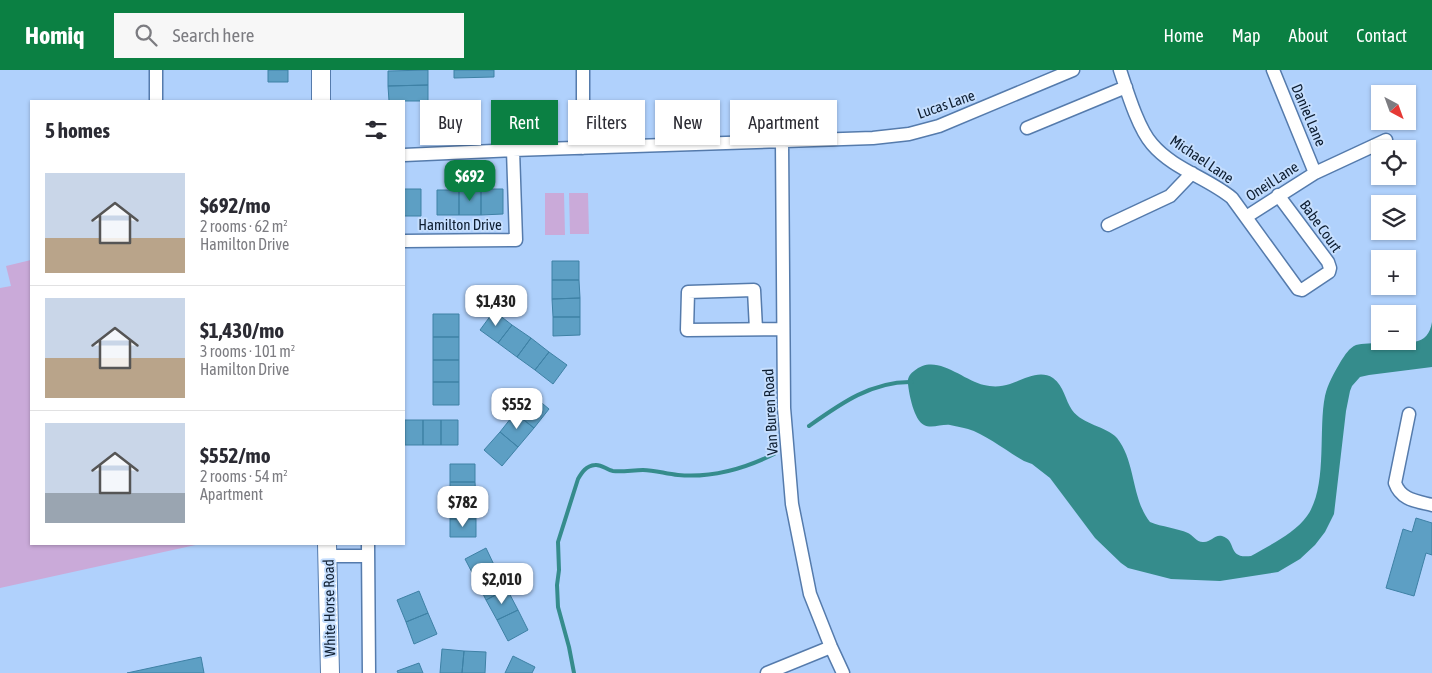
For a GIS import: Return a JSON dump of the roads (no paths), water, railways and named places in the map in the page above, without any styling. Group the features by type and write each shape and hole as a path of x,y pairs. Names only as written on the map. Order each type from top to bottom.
{"main road":[{"path":"321,70 322,100"},
{"name":"White Horse Road","path":"327,550 330,673"}],"street":[{"path":"156,70 156,100"},
{"path":"583,70 583,148"},
{"name":"Lucas Lane","path":"837,140 909,134 939,126 1060,73 1074,70"},
{"name":"Michael Lane","path":"1120,70 1145,134 1153,145 1172,161 1219,188 1232,198 1246,217"},
{"name":"Daniel Lane","path":"1272,70 1315,173"},
{"path":"1027,128 1126,88"},
{"name":"Lucas Lane","path":"405,155 730,144"},
{"name":"Van Buren Road","path":"782,145 784,408 792,504 810,594 830,647 843,673"},
{"name":"Oneil Lane","path":"1246,217 1315,173 1371,147"},
{"name":"Hamilton Drive","path":"405,241 516,240 513,150"},
{"path":"1108,225 1170,196 1192,174"},
{"name":"Babe Court","path":"1246,217 1298,290 1302,290 1317,281 1329,272 1328,262 1278,195"},
{"path":"756,329 754,290 688,292 687,330 756,329 784,328"},
{"path":"1409,414 1395,482 1402,495 1409,499 1432,504"},
{"path":"327,550 368,550 369,673"},
{"path":"767,673 830,647"}],"waterway":[{"path":"809,426 857,395 883,385 912,382"},
{"path":"574,673 558,607 558,542 578,479 583,472 587,468 597,465 613,471 647,470 691,476 715,474 751,464 774,454"}]}
